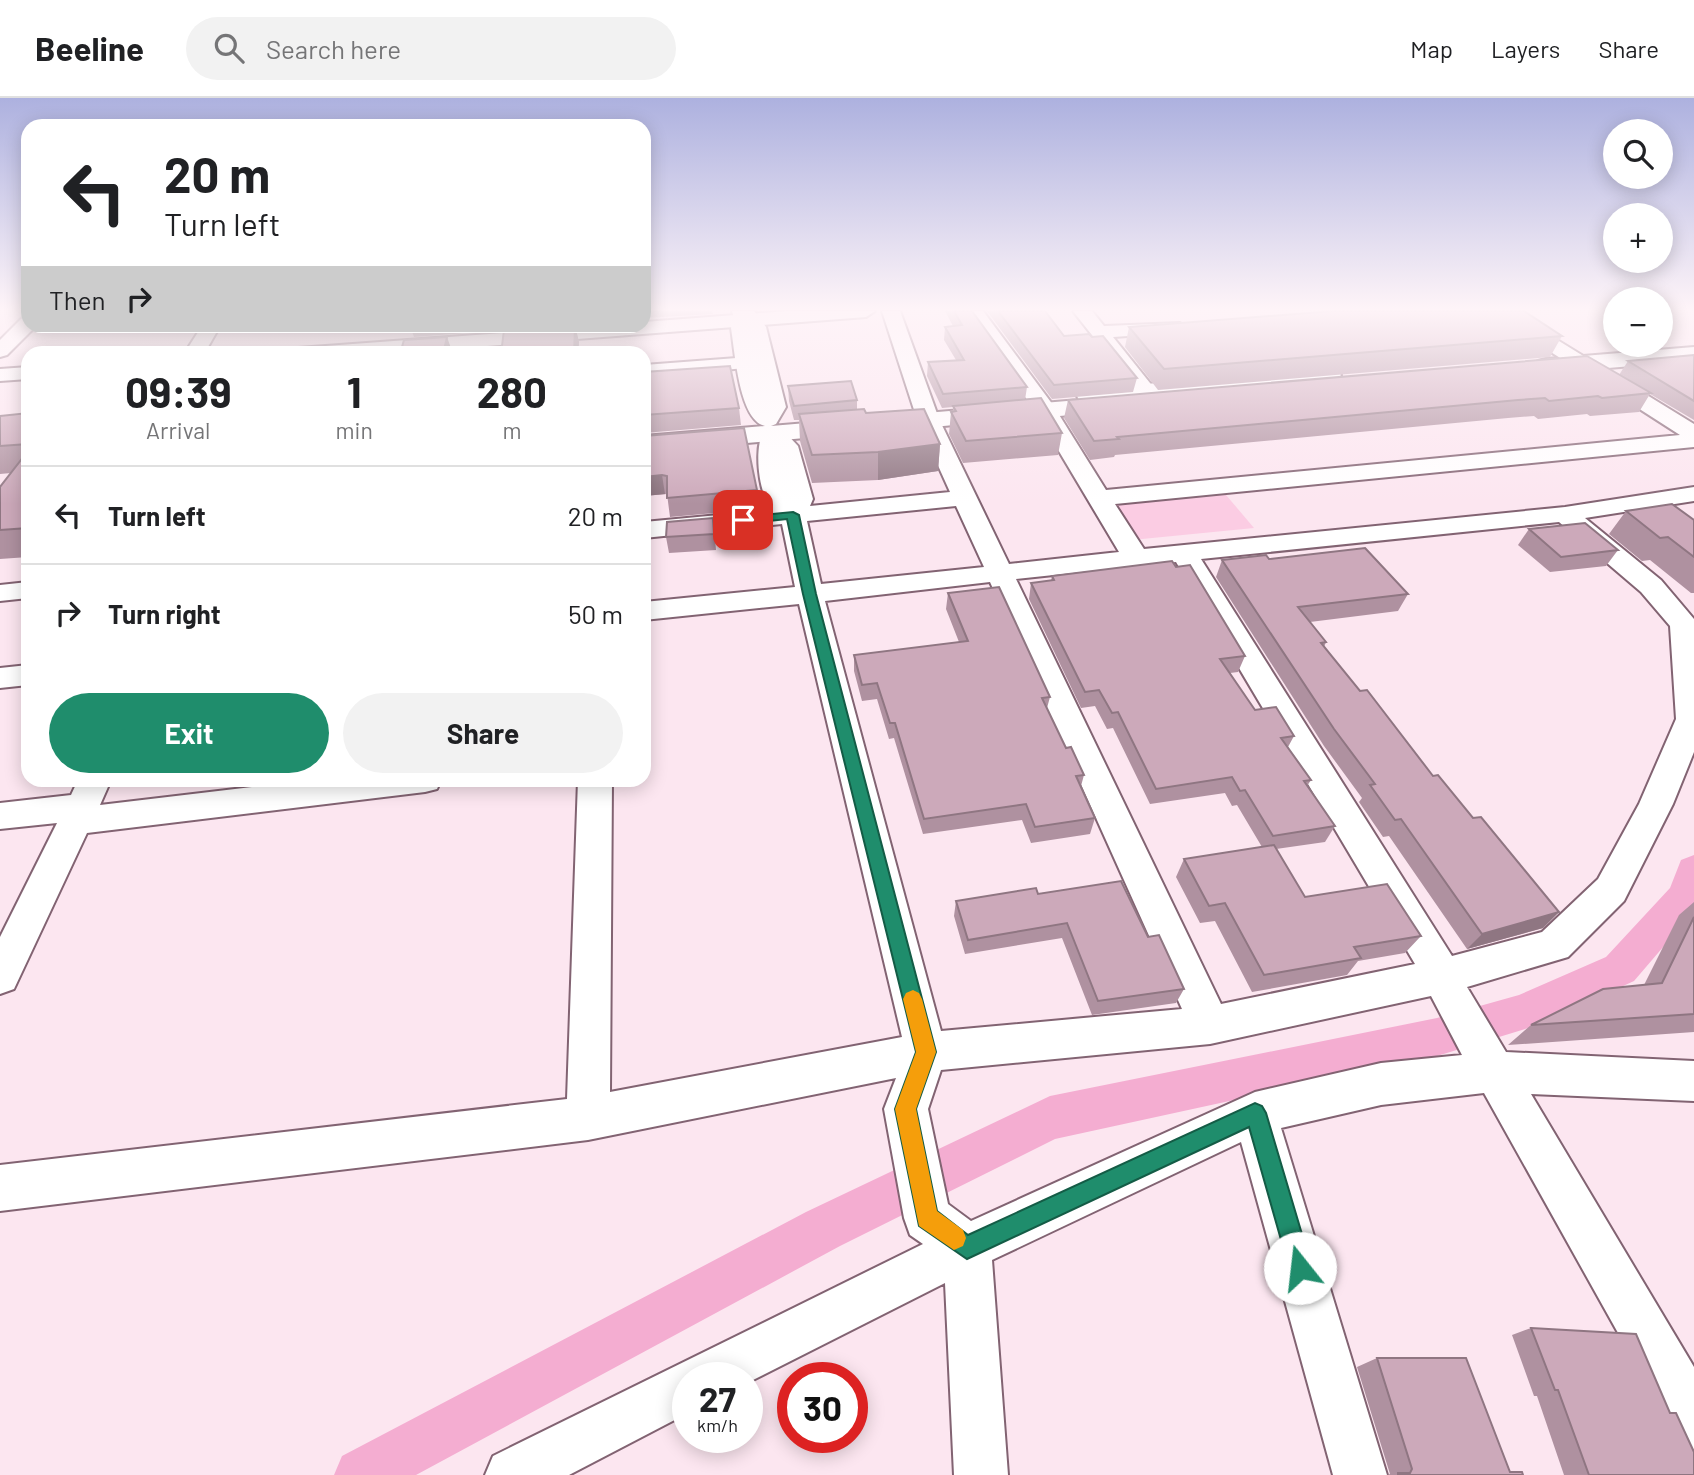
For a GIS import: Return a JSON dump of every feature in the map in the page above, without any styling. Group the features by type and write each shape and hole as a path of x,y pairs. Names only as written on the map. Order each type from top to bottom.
{"main road":[{"path":"752,375 758,408 770,426"},
{"path":"766,375 774,407 770,426"},
{"path":"651,430 770,426 1041,405 1351,378 1147,392 1041,405"},
{"path":"651,443 770,426"}],"street":[{"path":"912,375 925,413 967,498 998,572 1210,1025"},
{"path":"1019,375 1041,405 1136,558"},
{"path":"1134,375 1147,392"},
{"path":"1598,375 1694,434"},
{"path":"770,426 768,448 778,500 793,515 810,594 926,1052 906,1109 927,1218 967,1247"},
{"path":"1100,498 1694,440"},
{"path":"651,610 1565,514 1694,494"},
{"path":"651,529 967,498"},
{"path":"0,1188 588,1118 926,1052 1210,1025 1447,985 1554,945 1611,890 1656,804 1692,719 1684,625 1651,586 1565,514"},
{"path":"1184,553 1447,985 1685,1401 1694,1423"},
{"path":"0,593 21,591"},
{"path":"0,816 85,803 322,787"},
{"path":"588,1118 595,787"},
{"path":"0,975 85,803"},
{"path":"734,1362 967,1247 1255,1113 1381,1084 1491,1064 1694,1081"},
{"path":"1255,1113 1360,1475"},
{"path":"967,1247 981,1475"},
{"path":"518,1473 672,1393"}],"shaded area":[{"path":"1215,482 1254,528 1132,540 1104,493"}],"building":[{"path":"651,375 732,375 739,408 651,414"},
{"path":"934,375 1019,375 1027,387 943,394"},
{"path":"1047,375 1135,375 1137,378 1054,385"},
{"path":"1360,375 1620,375 1651,393 1549,401 1545,398 1518,400 1094,441 1068,400"},
{"path":"1652,375 1694,375 1694,401"},
{"path":"851,381 857,400 794,406 788,386"},
{"path":"1041,398 1062,433 966,441 951,412 956,411 953,406"},
{"path":"864,409 866,413 924,409 940,444 878,452 812,455 799,414"},
{"path":"21,414 21,444 0,446 0,416"},
{"path":"744,428 757,490 667,498 667,476 651,476 651,435"},
{"path":"21,460 21,528 0,530 0,487"},
{"path":"1672,504 1694,520 1694,557 1668,537 1660,538 1626,511"},
{"path":"713,518 714,534 666,537 667,522"},
{"path":"1585,523 1618,550 1561,557 1529,529"},
{"path":"1365,548 1408,594 1298,607 1326,642 1321,643 1360,691 1367,690 1433,776 1438,775 1473,818 1481,817 1559,912 1482,934 1401,819 1395,820 1370,785 1375,784 1334,729 1222,560 1266,555 1269,559"},
{"path":"1172,561 1176,567 1190,565 1245,656 1220,659 1255,710 1276,707 1294,736 1281,738 1311,780 1304,781 1335,826 1273,836 1245,790 1240,791 1232,777 1156,789 1118,712 1112,713 1099,690 1085,692 1031,583 1054,580 1052,576"},
{"path":"999,587 1050,697 1042,698 1066,748 1071,747 1084,775 1076,776 1095,818 1035,827 1026,804 924,819 895,723 890,723 877,683 862,685 854,655 968,641 948,593"},
{"path":"1274,845 1305,897 1387,884 1421,936 1354,947 1361,958 1264,975 1225,903 1209,906 1184,859"},
{"path":"1121,881 1148,937 1159,935 1184,989 1098,1001 1067,923 968,940 956,901 1036,888 1038,894"},
{"path":"1694,917 1694,1014 1531,1025 1603,989 1662,983"},
{"path":"1531,1328 1636,1334 1670,1413 1676,1413 1694,1452 1694,1475 1589,1475 1558,1390 1555,1390"},
{"path":"1377,1358 1466,1358 1510,1472 1522,1472 1523,1475 1398,1475 1410,1473 1412,1469"}],"waterway":[{"path":"361,1475 823,1229 1050,1118 1437,1037 1524,1012 1620,969 1685,896 1694,870"}],"slow traffic":[{"path":"913,999 926,1052 906,1109 927,1218 954,1238"}],"route":[{"path":"743,520 793,515 810,594 926,1052 906,1109 927,1218 967,1247 1255,1113 1300,1268"}]}
